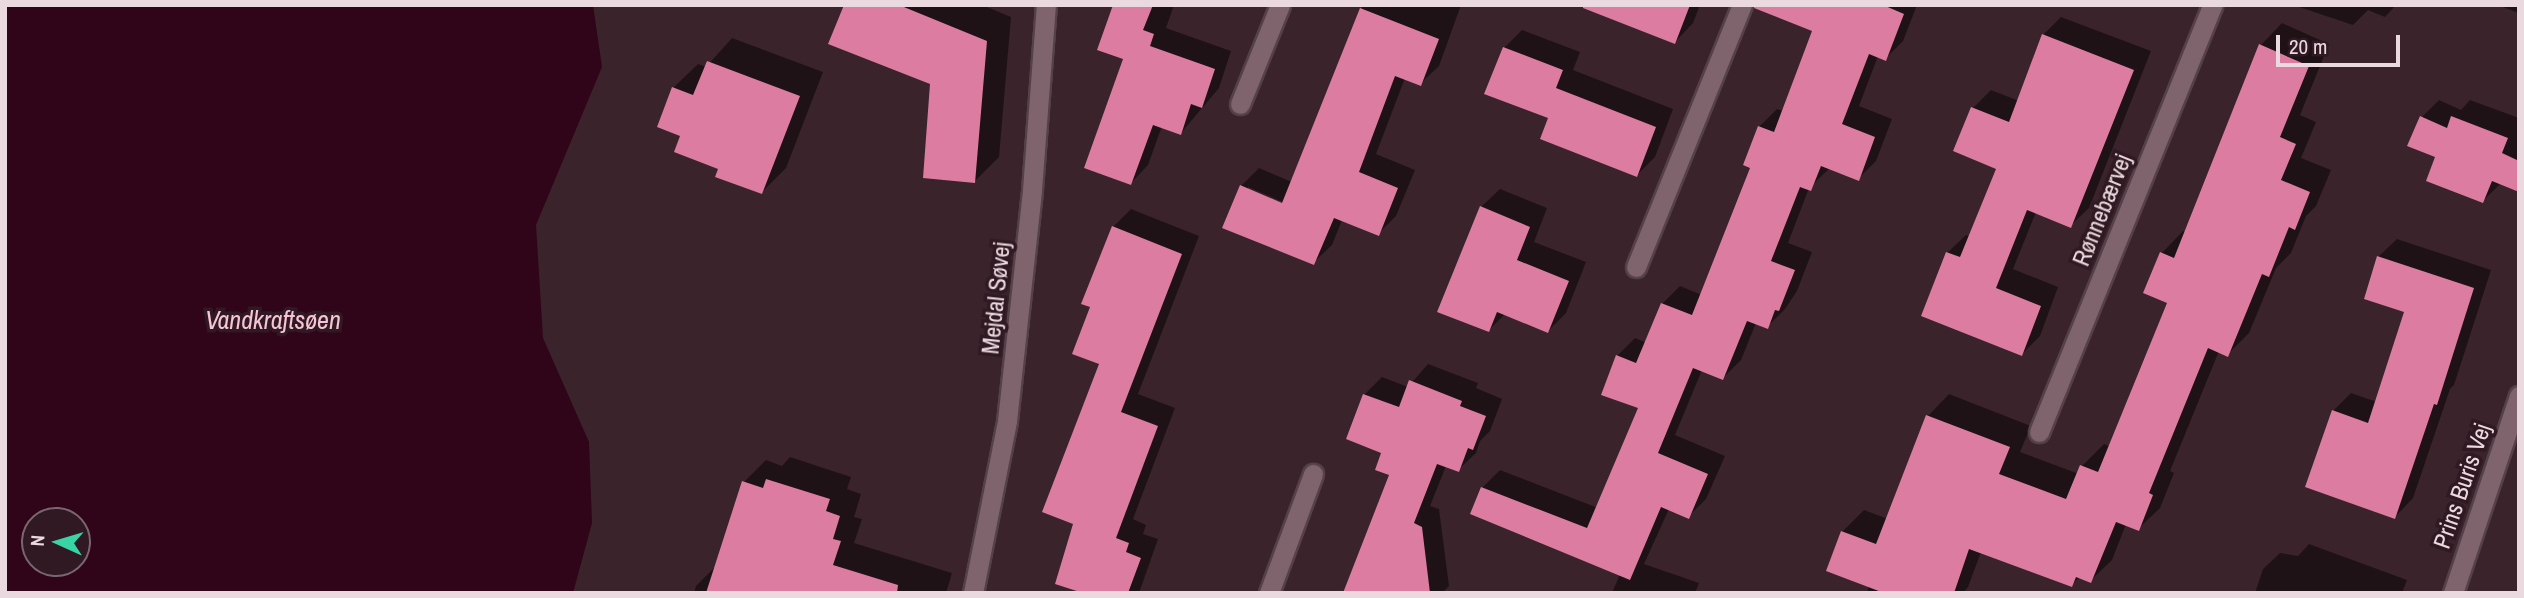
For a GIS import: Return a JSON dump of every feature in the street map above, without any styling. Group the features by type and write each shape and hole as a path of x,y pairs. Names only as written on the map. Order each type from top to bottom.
{"street":[{"name":"Mejdal Søvej","path":"973,593 1007,421 1032,190 1046,5"},
{"path":"1240,104 1280,5"},
{"path":"1636,267 1742,5"},
{"name":"Rønnebærvej","path":"2039,432 2212,5"},
{"name":"Prins Buris Vej","path":"2452,593 2519,396"},
{"path":"1269,593 1313,474"}],"water":[{"name":"Vandkraftsøen","path":"5,5 593,5 602,67 536,225 543,338 589,442 592,523 573,593 5,593"}],"building":[{"path":"844,5 899,5 987,41 975,183 923,178 930,84 828,44"},
{"path":"1113,5 1153,5 1143,30 1154,34 1150,46 1215,69 1202,108 1191,104 1181,135 1153,125 1131,185 1084,168 1123,59 1097,50"},
{"path":"1583,5 1690,5 1675,44 1583,8"},
{"path":"1754,5 1883,5 1904,14 1886,61 1869,54 1842,124 1875,137 1859,181 1821,166 1811,191 1800,187 1771,261 1795,270 1779,311 1775,310 1768,329 1747,321 1723,380 1693,368 1658,453 1708,474 1689,519 1661,507 1630,580 1470,514 1481,487 1587,528 1638,408 1601,395 1616,355 1636,363 1661,303 1692,315 1750,168 1743,165 1758,126 1774,132 1812,31 1754,8"},
{"path":"1360,8 1439,39 1421,86 1395,76 1359,172 1398,188 1379,236 1334,218 1314,265 1222,228 1240,185 1282,203"},
{"path":"2042,34 2134,70 2071,228 2027,210 1996,288 2041,306 2022,356 1921,316 1946,252 1960,257 1996,169 1953,151 1971,107 2009,122"},
{"path":"2259,44 2309,66 2280,137 2296,144 2281,180 2310,192 2295,230 2289,227 2269,277 2262,274 2228,357 2208,348 2149,493 2153,495 2139,531 2116,522 2091,583 2076,577 2072,587 1969,549 1954,593 1884,593 1826,571 1841,531 1876,544 1926,415 2010,447 1999,474 2066,499 2080,465 2098,472 2167,303 2143,293 2160,252 2174,258"},
{"path":"1503,47 1563,70 1556,88 1656,127 1637,177 1540,139 1548,118 1484,94"},
{"path":"707,61 800,96 762,194 715,177 718,169 674,152 680,136 657,127 672,87 693,95"},
{"path":"2420,116 2447,128 2451,116 2508,138 2502,153 2519,161 2519,192 2492,181 2483,203 2426,181 2435,157 2407,146"},
{"path":"1480,206 1530,227 1517,260 1569,281 1548,333 1497,312 1489,332 1437,312"},
{"path":"1112,226 1182,254 1121,412 1158,426 1116,538 1129,543 1126,552 1141,558 1128,593 1083,593 1055,584 1073,524 1042,512 1099,364 1072,354 1090,307 1081,304"},
{"path":"2377,256 2474,288 2437,405 2434,404 2395,519 2305,487 2332,410 2368,423 2404,312 2364,299"},
{"path":"1409,380 1462,401 1460,406 1486,416 1473,450 1468,448 1459,472 1437,464 1414,523 1422,527 1430,593 1343,593 1389,475 1375,470 1381,453 1346,439 1363,394 1399,407"},
{"path":"766,479 830,499 826,511 840,516 833,539 841,541 833,565 898,585 897,593 706,593 742,481 763,488"}]}
